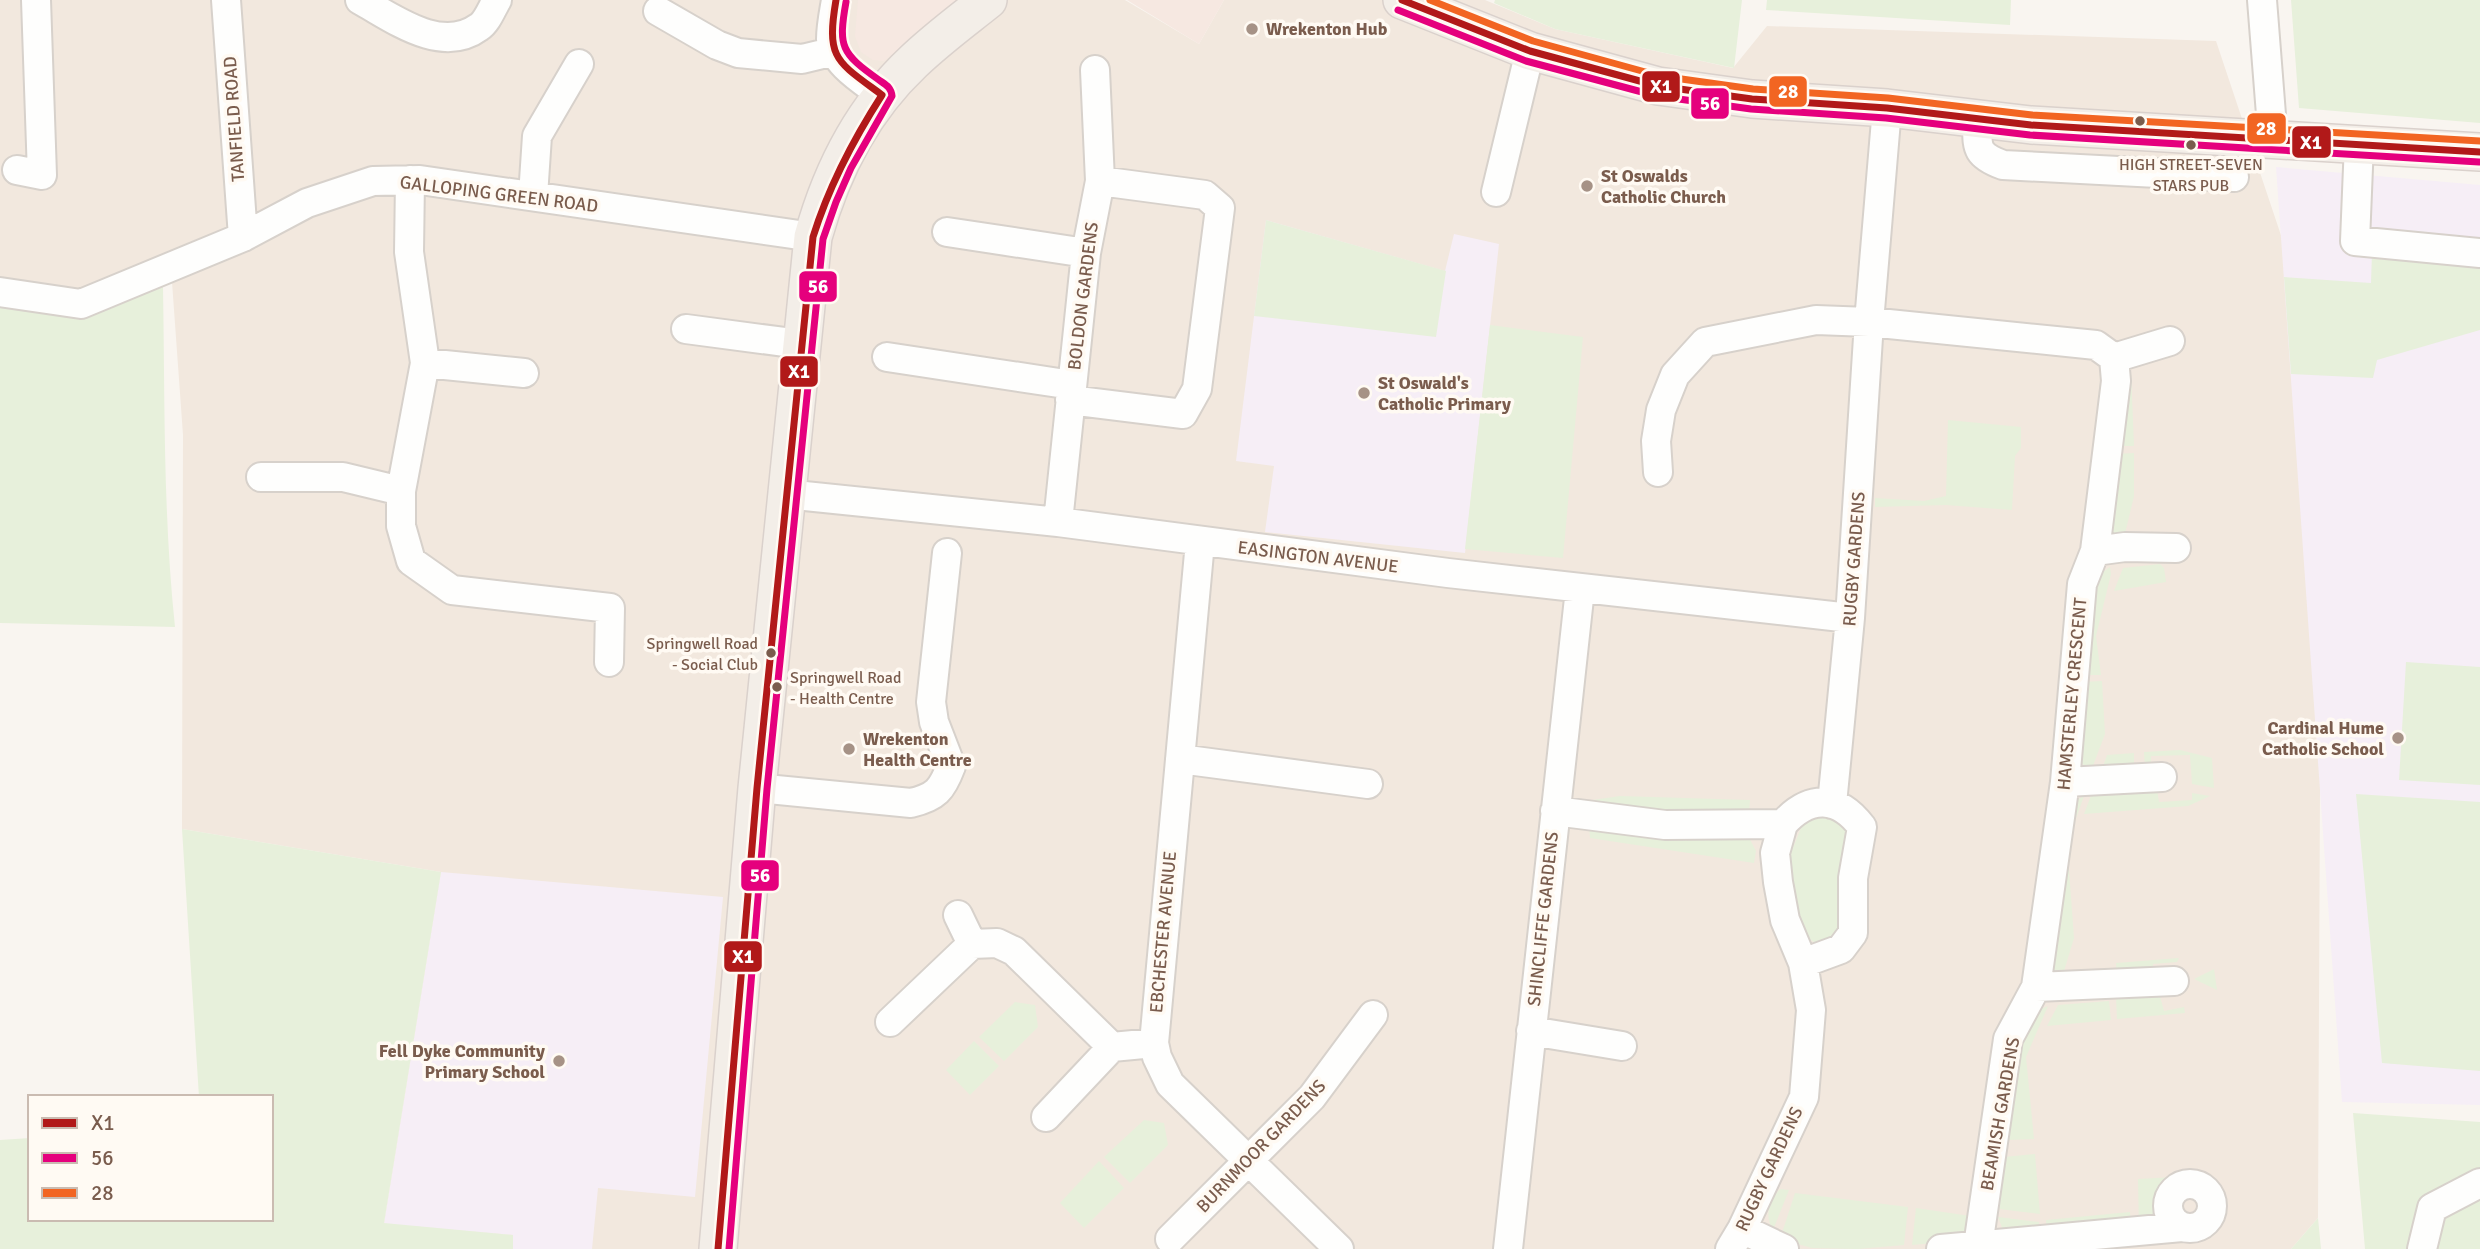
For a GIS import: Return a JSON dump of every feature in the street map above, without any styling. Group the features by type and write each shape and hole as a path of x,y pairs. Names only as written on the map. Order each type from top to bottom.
{"main road":[{"path":"718,1249 757,788 800,344 813,237 835,172 883,95 912,63 988,0"},
{"path":"1402,0 1530,51 1658,86 1752,99 1887,108 2031,125 2480,152"}],"street":[{"path":"17,170 41,175 36,0"},
{"name":"TANFIELD ROAD","path":"226,0 243,237"},
{"path":"359,0 420,32 439,38 461,36 481,26 497,0"},
{"path":"835,0 831,41 835,51 858,76 883,95"},
{"path":"2262,0 2273,140"},
{"path":"658,11 717,45 738,53 802,59 835,51"},
{"path":"1496,192 1530,51"},
{"path":"533,196 537,136 579,64"},
{"name":"BOLDON GARDENS","path":"1058,522 1086,253 1100,181 1094,70"},
{"name":"RUGBY GARDENS","path":"1832,804 1850,618 1869,322 1887,108"},
{"path":"1976,118 1978,147 1986,159 2003,165 2234,177"},
{"path":"2359,143 2355,241 2480,253"},
{"path":"410,180 409,252 425,363 401,491 401,526 411,561 452,590 610,608 609,662"},
{"name":"GALLOPING GREEN ROAD","path":"0,292 81,304 243,237 307,203 373,181 410,180 813,237"},
{"path":"887,356 1183,414 1197,389 1220,208 1205,195 1100,181"},
{"path":"947,232 1086,253"},
{"path":"1658,472 1656,441 1661,410 1675,374 1705,342 1816,320 1869,322 2096,345 2114,358 2170,341"},
{"path":"686,329 800,344"},
{"name":"HAMSTERLEY CRESCENT","path":"2036,987 2065,782 2082,584 2095,551 2116,381 2114,358"},
{"path":"425,363 524,373"},
{"path":"261,477 343,477 401,491"},
{"name":"EASINGTON AVENUE","path":"785,494 1058,522 1580,589 1850,618"},
{"name":"EBCHESTER AVENUE","path":"1200,542 1154,1043 1157,1057 1170,1084 1339,1249"},
{"path":"2095,551 2126,547 2176,548"},
{"path":"757,788 911,803 930,798 944,784 951,766 934,722 931,702 947,553"},
{"name":"SHINCLIFFE GARDENS","path":"1508,1249 1580,589"},
{"path":"1180,759 1368,784"},
{"path":"2065,782 2162,777"},
{"path":"1555,811 1678,826 1783,824 1794,812 1818,802 1832,804 1852,813 1862,827 1853,878 1853,933 1841,949 1803,963"},
{"name":"RUGBY GARDENS","path":"1736,1239 1804,1097 1811,1010 1803,963 1785,920 1778,882 1775,853 1783,824"},
{"path":"958,915 972,944"},
{"path":"890,1022 972,944 996,943 1014,951 1112,1047"},
{"path":"2036,987 2174,981"},
{"name":"BEAMISH GARDENS","path":"1978,1246 2008,1039 2036,987"},
{"name":"BURNMOOR GARDENS","path":"1170,1239 1312,1097 1373,1015"},
{"path":"1531,1031 1622,1046"},
{"path":"1046,1117 1112,1047 1154,1043"},
{"path":"2422,1249 2432,1208 2480,1183"},
{"path":"1941,1249 2182,1227"},
{"path":"1736,1239 1784,1249"}],"shaded area":[{"path":"0,0 1125,0 1199,44 1224,0 1485,0 1555,29 1733,68 1767,26 2216,41 2322,358 2318,1218 2291,1249 513,1249 513,1235 384,1224 441,872 182,829 183,435 172,282 0,301"},
{"path":"858,0 960,0 884,61 873,60 861,52 855,36"},
{"path":"1127,0 1224,0 1199,44"},
{"name":"Cardinal Hume Catholic School","path":"2276,167 2480,185 2480,1105 2342,1102"},
{"name":"St Oswald's Catholic Primary","path":"1266,220 1445,271 1454,234 1499,244 1465,553 1265,532 1274,466 1236,461"},
{"name":"Fell Dyke Community Primary School","path":"441,872 723,897 695,1197 598,1188 592,1249 513,1249 513,1235 384,1224"}],"green space":[{"path":"1495,0 1742,0 1734,68 1555,29 1494,3"},
{"path":"1767,0 2011,0 2010,25 1766,10"},
{"path":"2291,0 2480,0 2480,123 2299,108"},
{"path":"1266,220 1446,271 1436,337 1254,316"},
{"path":"2372,252 2480,261 2480,330 2377,360 2373,378 2291,374 2284,277 2371,283"},
{"path":"163,287 166,500 175,627 0,623 0,301 76,314"},
{"path":"1490,325 1583,337 1563,558 1465,549"},
{"path":"2131,372 2134,446 2117,446 2125,375"},
{"path":"1948,420 2021,427 2021,448 2015,456 2012,510 1946,505 1875,507 1875,498 1924,501 1946,496"},
{"path":"2134,453 2134,496 2123,542 2114,537 2110,527 2116,454"},
{"path":"2160,564 2164,568 2166,582 2114,591 2123,568"},
{"path":"2110,567 2111,574 2096,636 2101,675 2082,675 2090,601 2100,574"},
{"path":"2406,662 2480,667 2480,785 2399,780"},
{"path":"2102,681 2105,734 2091,771 2080,762 2082,682"},
{"path":"2180,750 2212,758 2214,788 2192,784 2190,755 2151,756 2151,765 2145,769 2144,752"},
{"path":"2134,753 2134,770 2101,772 2107,755"},
{"path":"2157,789 2159,802 2192,800 2192,793 2210,796 2188,806 2084,814 2092,793"},
{"path":"2356,794 2480,802 2480,1071 2382,1063"},
{"path":"1620,796 1750,800 1749,813 1705,816 1590,808 1586,801"},
{"path":"2084,796 2067,843 2074,938 2062,978 2053,968 2052,951 2071,803"},
{"path":"1824,814 1847,826 1841,928 1831,941 1822,945 1804,935 1795,912 1788,860 1801,828 1810,817"},
{"path":"1589,825 1747,834 1756,851 1754,863 1590,838"},
{"path":"182,829 441,872 384,1223 513,1235 513,1249 0,1249 0,1140 28,1138 28,1221 273,1221 273,1095 199,1095"},
{"path":"2179,958 2177,962 2153,964 2153,974 2117,978 2116,963"},
{"path":"2214,969 2217,990 2194,979"},
{"path":"2159,993 2164,1011 2184,1007 2185,1013 2117,1019 2116,998"},
{"path":"2109,1001 2111,1020 2047,1026 2058,1005"},
{"path":"1015,1002 1035,1005 1038,1027 1004,1061 979,1037"},
{"path":"2048,1006 2026,1057 2034,1139 2007,1140 2022,1033 2036,1011"},
{"path":"974,1041 999,1066 970,1095 946,1070"},
{"path":"2353,1113 2480,1122 2480,1249 2365,1249"},
{"path":"1144,1120 1164,1123 1168,1145 1130,1183 1104,1157"},
{"path":"2035,1154 2040,1214 1999,1209 2004,1157"},
{"path":"1099,1161 1124,1188 1084,1228 1060,1203"},
{"path":"2175,1177 2161,1189 2153,1215 2139,1228 2138,1179"},
{"path":"1780,1189 1789,1190 1773,1230 1769,1208"},
{"path":"1795,1193 1908,1207 1904,1245 1858,1249 1812,1248 1780,1239"},
{"path":"1916,1208 1977,1217 1974,1229 1944,1242 1912,1245"},
{"path":"2130,1212 2131,1228 2047,1235 2046,1220"},
{"path":"1998,1217 2039,1222 2039,1235 2003,1230"},
{"path":"2318,1218 2321,1249 2291,1249"}],"transit line":[{"name":"X1","path":"836,0 832,35 838,57 854,74 882,95"},
{"name":"X1","path":"1402,0 1530,51 1658,86 1752,99 1887,108 2031,125 2480,152"},
{"name":"28","path":"1430,0 1533,41 1660,76 1753,89 1888,98 2032,115 2480,141"},
{"name":"56","path":"729,1249 767,789 823,239 851,168 892,96 888,86 857,63 845,48 842,29 846,2"},
{"name":"56","path":"1398,10 1526,61 1657,96 1751,109 1886,118 2030,135 2479,162"},
{"name":"X1","path":"718,1249 757,788 813,237 843,164 882,95"}],"place":[{"name":"Wrekenton Hub","path":"1252,29"},
{"name":"HIGH STREET-SEVEN STARS PUB","path":"2191,145"},
{"name":"St Oswalds Catholic Church","path":"1587,186"},
{"name":"St Oswald's Catholic Primary","path":"1364,393"},
{"name":"Springwell Road - Social Club","path":"771,653"},
{"name":"Springwell Road - Health Centre","path":"777,687"},
{"name":"Cardinal Hume Catholic School","path":"2398,738"},
{"name":"Wrekenton Health Centre","path":"849,749"},
{"name":"Fell Dyke Community Primary School","path":"559,1061"}]}
